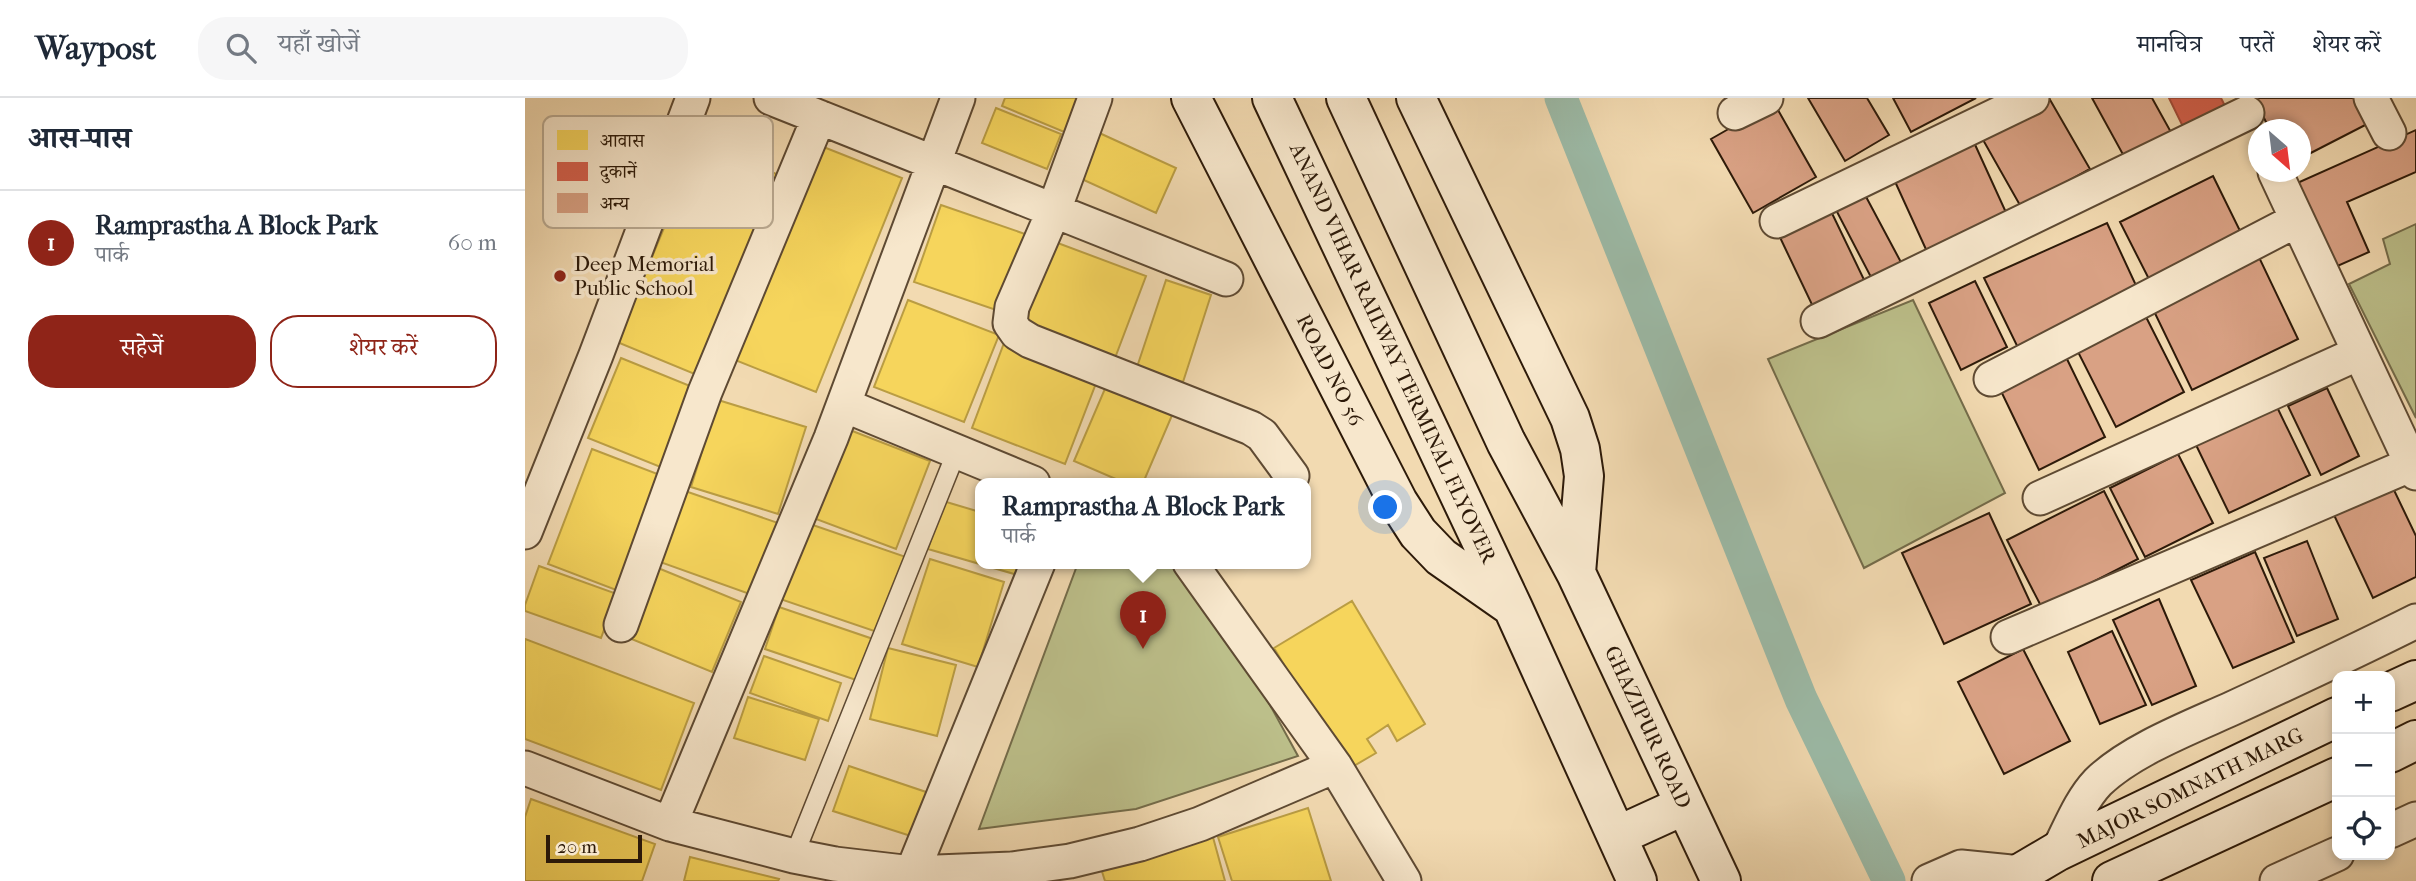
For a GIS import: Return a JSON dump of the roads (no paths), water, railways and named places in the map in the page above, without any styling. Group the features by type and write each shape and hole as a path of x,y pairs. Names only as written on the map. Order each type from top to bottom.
{"main road":[{"name":"ROAD NO 56","path":"1191,98 1398,502 1417,533 1441,557 1513,608"},
{"name":"ANAND VIHAR RAILWAY TERMINAL FLYOVER","path":"1272,98 1513,608"},
{"path":"1346,98 1506,442 1576,573"},
{"path":"1416,98 1570,418 1580,449 1584,476 1576,573"},
{"name":"GHAZIPUR ROAD","path":"1576,573 1721,881"},
{"path":"1513,608 1637,881"},
{"path":"2395,690 2416,680"},
{"name":"MAJOR SOMNATH MARG","path":"2014,877 2058,851 2332,719"},
{"path":"2395,750 2416,740"},
{"path":"2112,881 2332,779"},
{"path":"1617,836 1685,805"}],"street":[{"path":"686,116 693,98"},
{"path":"771,98 1226,279"},
{"path":"670,824 844,405 958,98"},
{"path":"1095,98 1054,210 1012,307 1010,323 1017,333 1030,341 1251,428 1262,435 1292,476"},
{"path":"1735,113 1766,98"},
{"path":"1777,221 2032,98"},
{"path":"2371,98 2389,133"},
{"path":"1818,321 2249,116"},
{"path":"621,625 705,392 819,117"},
{"path":"2008,637 2414,469 2279,182"},
{"path":"1991,379 2297,220"},
{"path":"528,514 596,355 644,228"},
{"path":"2040,498 2359,352"},
{"path":"844,405 1020,478"},
{"path":"912,873 1036,569"},
{"path":"1194,569 1335,766 1399,880"},
{"path":"2058,851 2085,799 2099,782 2121,765 2163,740 2349,655 2416,621"},
{"path":"525,768 670,824 794,856 912,873 1024,868 1070,861 1140,844 1200,824 1335,766"},
{"path":"2395,829 2416,819"},
{"path":"2277,881 2332,856"},
{"path":"1929,881 1961,867 2014,877"}],"lane":[{"path":"794,856 956,453"}],"waterway":[{"path":"1561,98 1801,699 1889,881"}],"place":[{"name":"Deep Memorial Public School","path":"560,276"},
{"name":"Ramprastha A Block Park","path":"1143,649"}]}
